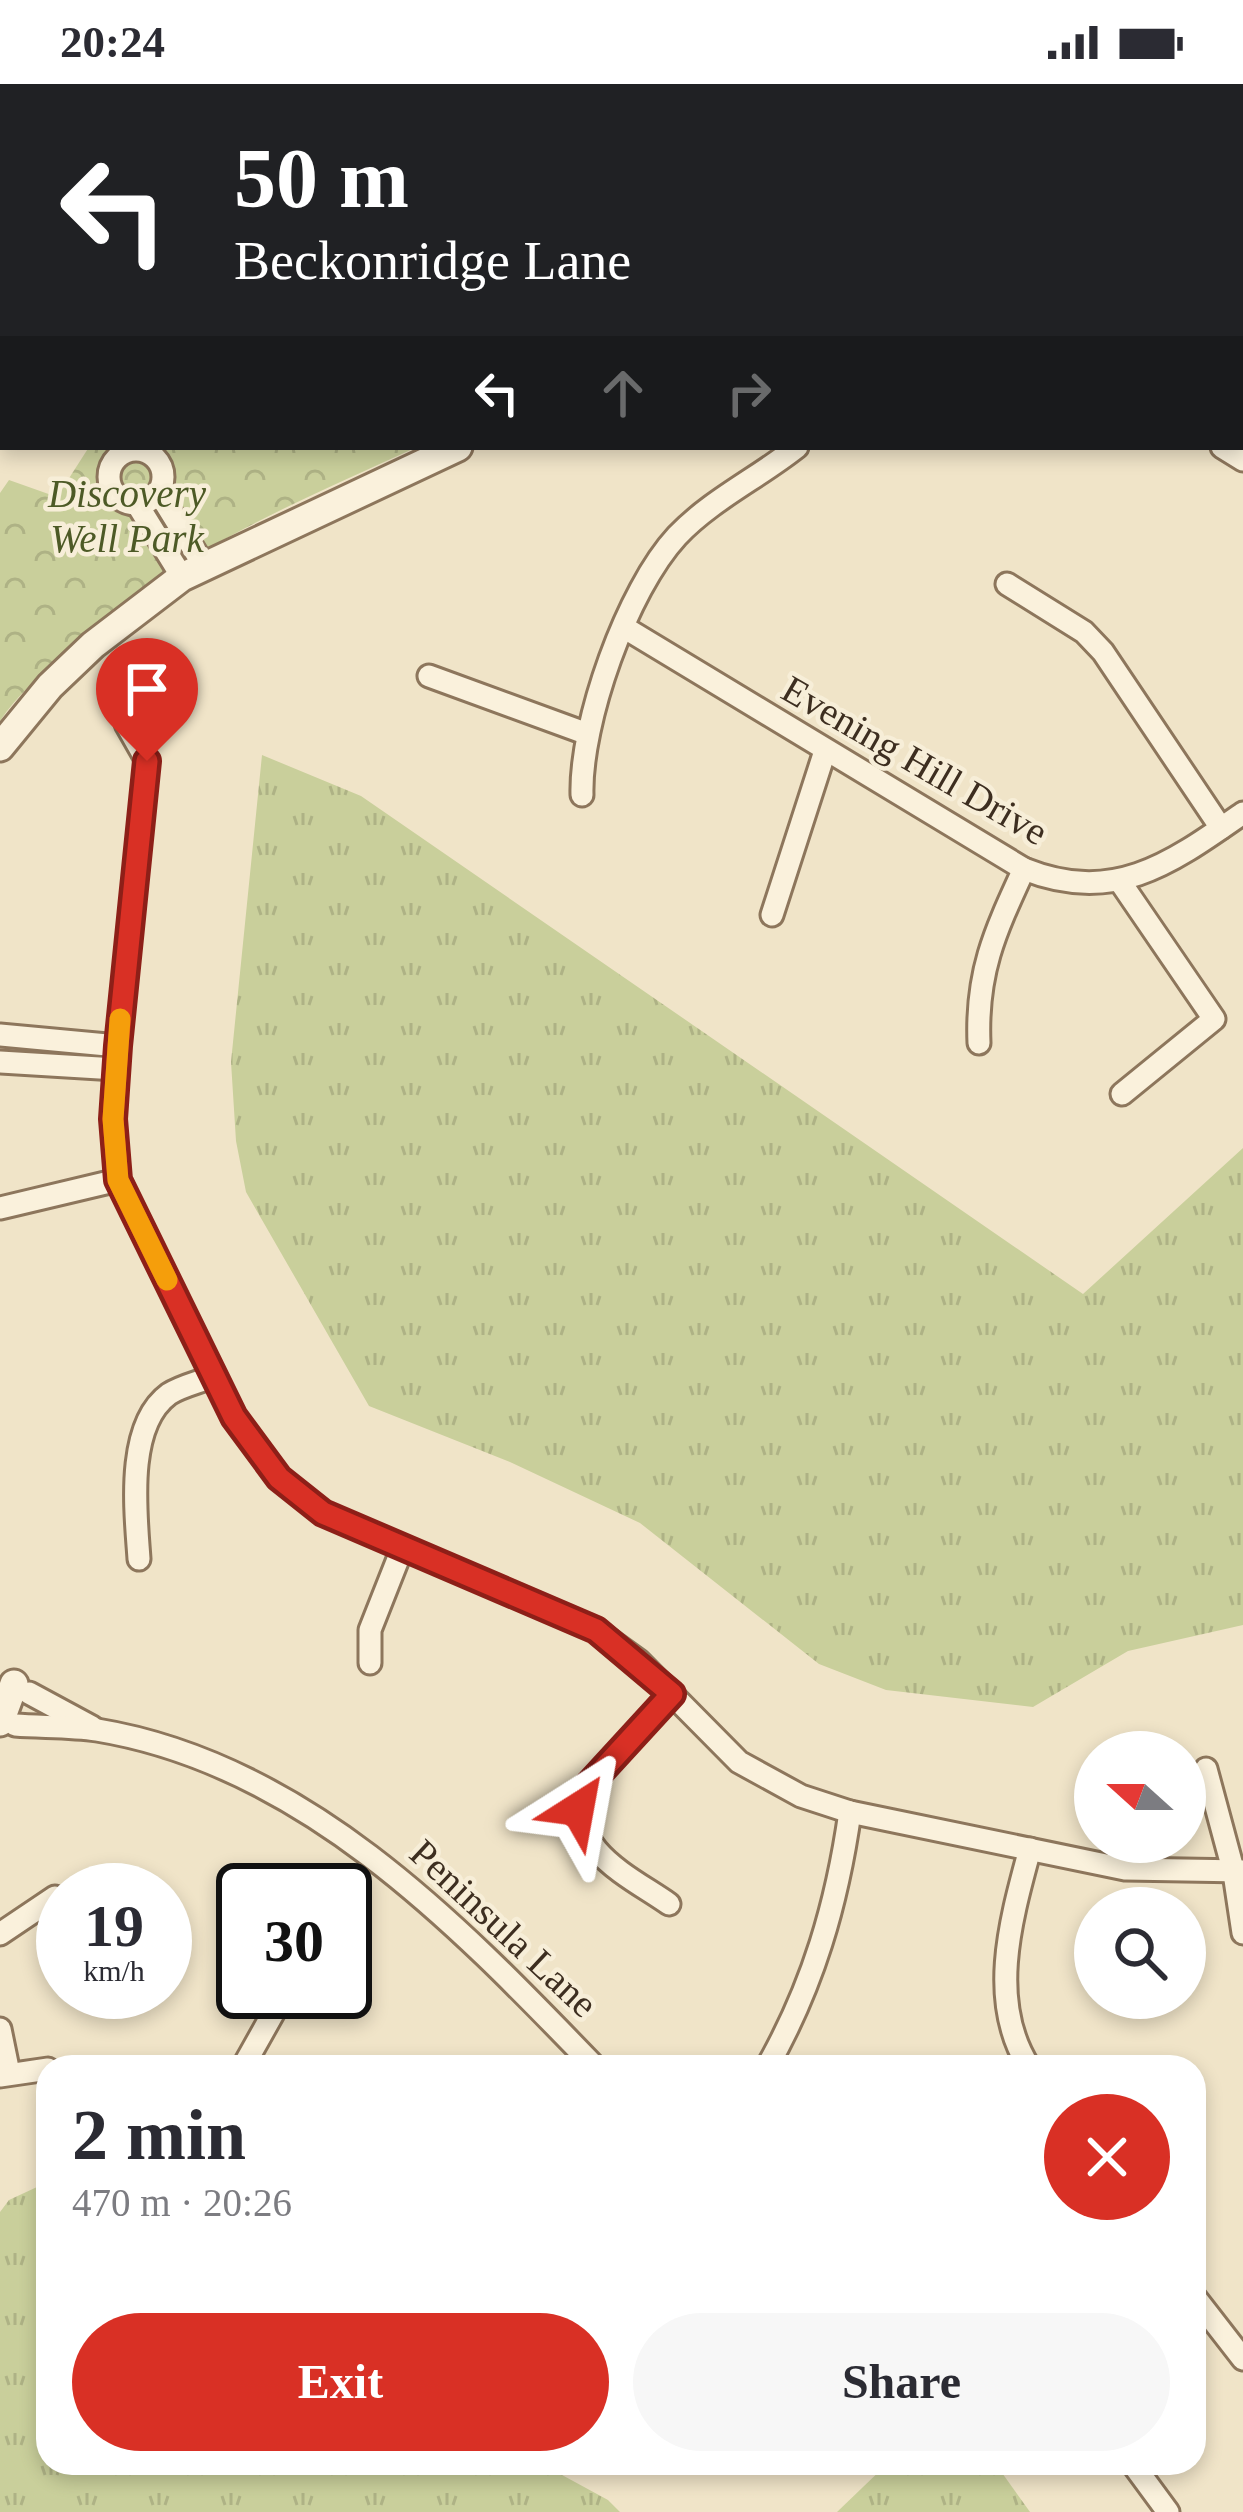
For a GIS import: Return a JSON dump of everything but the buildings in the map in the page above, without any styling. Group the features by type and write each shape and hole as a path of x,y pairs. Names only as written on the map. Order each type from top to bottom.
{"street":[{"path":"128,450 161,465 159,493 193,571 137,504 117,497 111,488 128,450"},
{"path":"0,747 93,645 193,571 452,450"},
{"path":"582,795 585,733 625,628 676,537 793,450"},
{"path":"137,504 159,493"},
{"path":"1006,584 1084,632 1102,652 1220,829"},
{"name":"Evening Hill Drive","path":"625,628 1024,869 1052,880 1121,883"},
{"path":"429,676 585,733"},
{"path":"126,724 147,761 117,1058 113,1119 118,1180 234,1417 279,1478 323,1513 596,1630 752,1771 850,1812 1125,1868 1239,1872"},
{"path":"772,915 825,751"},
{"path":"1122,1094 1214,1019 1121,883 1243,812"},
{"path":"979,1043 976,990 992,938 1024,869"},
{"path":"0,1035 117,1058"},
{"path":"0,1062 117,1058"},
{"path":"0,1208 118,1180"},
{"path":"139,1559 135,1500 147,1430 168,1395 214,1376"},
{"path":"370,1663 370,1630 402,1550"},
{"path":"5,1723 14,1684"},
{"name":"Peninsula Lane","path":"14,1684 98,1730"},
{"path":"670,1904 592,1847 581,1829 578,1809 584,1790 672,1694"},
{"name":"Peninsula Lane","path":"5,1723 98,1730 194,1757 311,1815 416,1890 583,2055"},
{"path":"1206,1769 1239,1872 1243,1933"},
{"path":"774,2055 795,2018 822,1947 850,1812"},
{"path":"1020,2055 1006,1956 1030,1849"},
{"path":"0,1934 36,1910"},
{"path":"250,2055 270,2019"},
{"path":"0,2029 4,2074 36,2070"},
{"path":"1206,2311 1243,2359"},
{"path":"1141,2475 1168,2512"}],"green space":[{"name":"Discovery Well Park","path":"87,450 410,450 188,560 105,619 21,694 0,721 0,493 9,480 57,497"},
{"path":"262,755 361,796 1083,1294 1243,1148 1243,1625 1128,1651 1033,1707 886,1690 819,1664 640,1523 510,1462 369,1406 246,1192 236,1141 231,1062"},
{"path":"36,2187 36,2475 562,2475 608,2500 620,2512 0,2512 0,2212 9,2200"},
{"path":"876,2475 1004,2475 1030,2512 837,2512"}],"slow traffic":[{"path":"120,1019 113,1119 118,1180 167,1280"}],"route":[{"path":"147,761 118,1046 113,1119 118,1180 234,1417 279,1478 323,1513 596,1630 639,1661 672,1694 584,1790 578,1809"}]}
